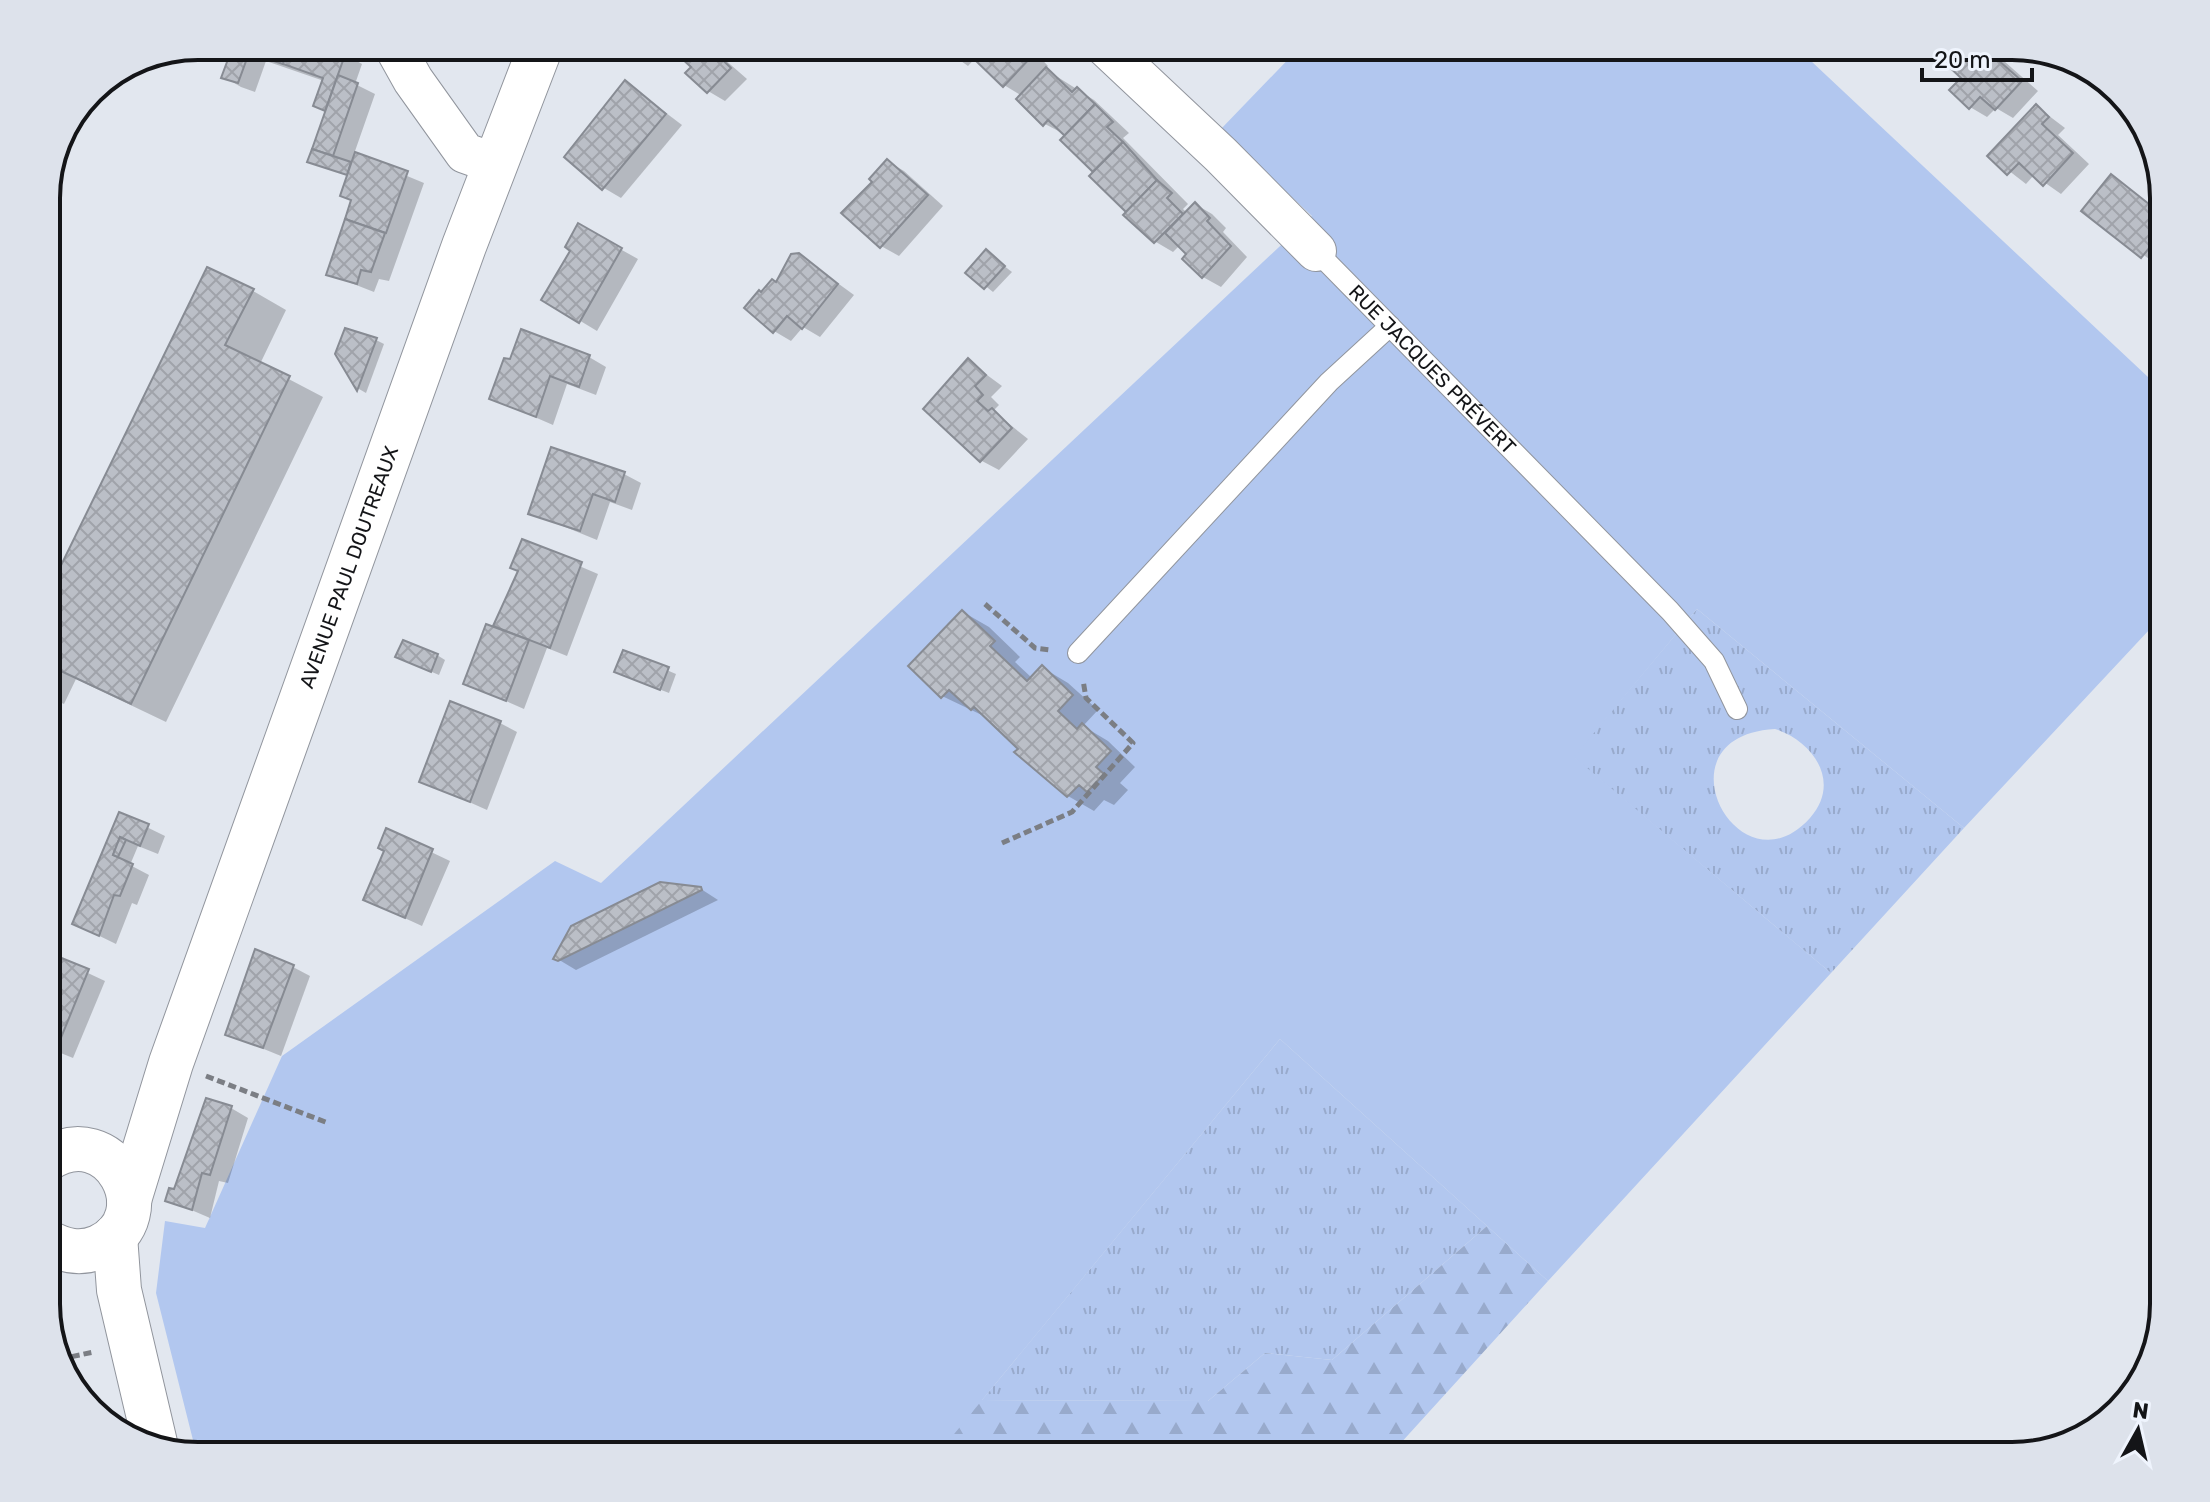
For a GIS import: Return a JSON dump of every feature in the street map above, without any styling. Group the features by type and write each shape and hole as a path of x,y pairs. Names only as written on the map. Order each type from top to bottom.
{"street":[{"path":"402,60 465,153 496,164"},
{"name":"AVENUE PAUL DOUTREAUX","path":"122,1218 162,1092 536,60"},
{"name":"RUE JACQUES PRÉVERT","path":"1120,60 1221,155 1316,251"},
{"name":"AVENUE PAUL DOUTREAUX","path":"63,1148 112,1140 162,1092"},
{"path":"63,1148 104,1156 117,1167 126,1183 119,1290 153,1435"},
{"path":"60,1246 87,1251 122,1218"},
{"path":"60,1247 104,1298 128,1423"}],"lane":[{"name":"RUE JACQUES PRÉVERT","path":"1316,251 1670,611 1714,661 1737,709"},
{"path":"1078,653 1329,382 1390,326"}],"path":[{"path":"985,604 1035,648 1078,653 1086,698 1133,743 1072,812 1002,843"},
{"path":"215,1079 328,1123"},
{"path":"71,1357 114,1348"}],"green space":[{"path":"1288,60 1810,60 2150,379 2150,629 1964,828 1697,609 1574,757 1831,973 1548,1281 1280,1039 948,1442 193,1441 156,1293 165,1221 205,1228 282,1056 555,861 601,883 1312,216 1220,130"},
{"path":"1697,609 1964,828 1831,973 1573,757","holes":["1775,729 1801,743 1819,764 1823,777 1819,804 1810,818 1783,837 1757,838 1736,826 1720,806 1714,781 1719,757 1739,738"]},
{"path":"1280,1039 1487,1226 1332,1360 1265,1353 1208,1401 982,1400"},
{"path":"1487,1226 1548,1281 1402,1442 854,1442 862,1410 982,1400 1208,1401 1265,1353 1332,1360"}],"building":[{"path":"228,60 246,60 238,83 221,78"},
{"path":"284,60 343,60 325,111 313,106 323,78 283,64"},
{"path":"683,60 723,60 731,68 707,93 685,73 691,67"},
{"path":"979,60 1028,60 1003,87 977,62"},
{"path":"1942,60 1998,60 2022,81 1995,110 1980,97 1969,109 1949,90 1961,78"},
{"path":"1046,67 1072,92 1077,87 1095,104 1065,136 1048,120 1043,126 1016,99"},
{"path":"338,75 358,83 333,156 312,149"},
{"path":"625,80 666,114 602,190 564,157"},
{"path":"1095,104 1113,122 1107,127 1123,142 1093,172 1060,140"},
{"path":"2036,104 2049,117 2042,124 2073,153 2043,186 2019,163 2007,175 1987,156"},
{"path":"1123,142 1157,180 1126,212 1089,176"},
{"path":"312,149 351,162 347,175 307,162"},
{"path":"355,152 408,171 386,233 345,219 351,200 340,196"},
{"path":"887,159 928,195 880,248 841,213 872,182 869,179"},
{"path":"2111,174 2150,205 2150,247 2141,258 2081,211"},
{"path":"1157,180 1172,193 1167,198 1183,214 1154,243 1123,215"},
{"path":"1195,202 1210,218 1207,221 1231,246 1202,278 1182,259 1186,254 1165,233"},
{"path":"345,219 385,233 371,272 361,270 357,284 326,275"},
{"path":"578,223 622,248 579,323 541,300 570,251 565,247"},
{"path":"986,249 1005,266 984,289 965,273"},
{"path":"799,253 838,284 802,329 787,316 773,333 744,308 772,279 776,282 791,254"},
{"path":"207,267 254,289 225,345 290,376 131,704 60,671 60,567"},
{"path":"345,328 377,338 357,391 335,354"},
{"path":"521,329 590,355 579,387 550,376 536,417 489,399 504,358 510,359"},
{"path":"968,358 986,375 975,386 983,395 977,401 988,411 992,408 1012,428 980,462 923,409"},
{"path":"551,447 625,472 615,502 593,494 580,531 528,514"},
{"path":"522,539 582,562 550,648 493,626 518,571 510,568"},
{"path":"962,610 995,641 990,646 1027,681 1042,665 1073,695 1058,711 1077,729 1082,723 1111,751 1096,767 1104,774 1087,792 1079,785 1067,797 1014,752 1018,749 974,707 971,710 949,690 941,698 908,666"},
{"path":"486,624 529,640 506,701 463,684"},
{"path":"403,640 438,654 431,672 395,657"},
{"path":"623,650 669,667 660,690 614,672"},
{"path":"450,701 501,721 470,802 419,782"},
{"path":"119,812 149,824 140,846 120,837 113,855 133,864 120,896 114,895 99,936 72,924"},
{"path":"386,828 433,849 405,918 363,900 384,851 378,848"},
{"path":"120,837 126,840 118,857 113,855"},
{"path":"660,882 701,887 702,890 558,961 553,959 571,926"},
{"path":"255,949 294,965 263,1048 225,1035"},
{"path":"60,957 89,969 60,1040"},
{"path":"206,1098 232,1106 210,1175 202,1173 192,1210 165,1201 169,1188 174,1189"}]}
